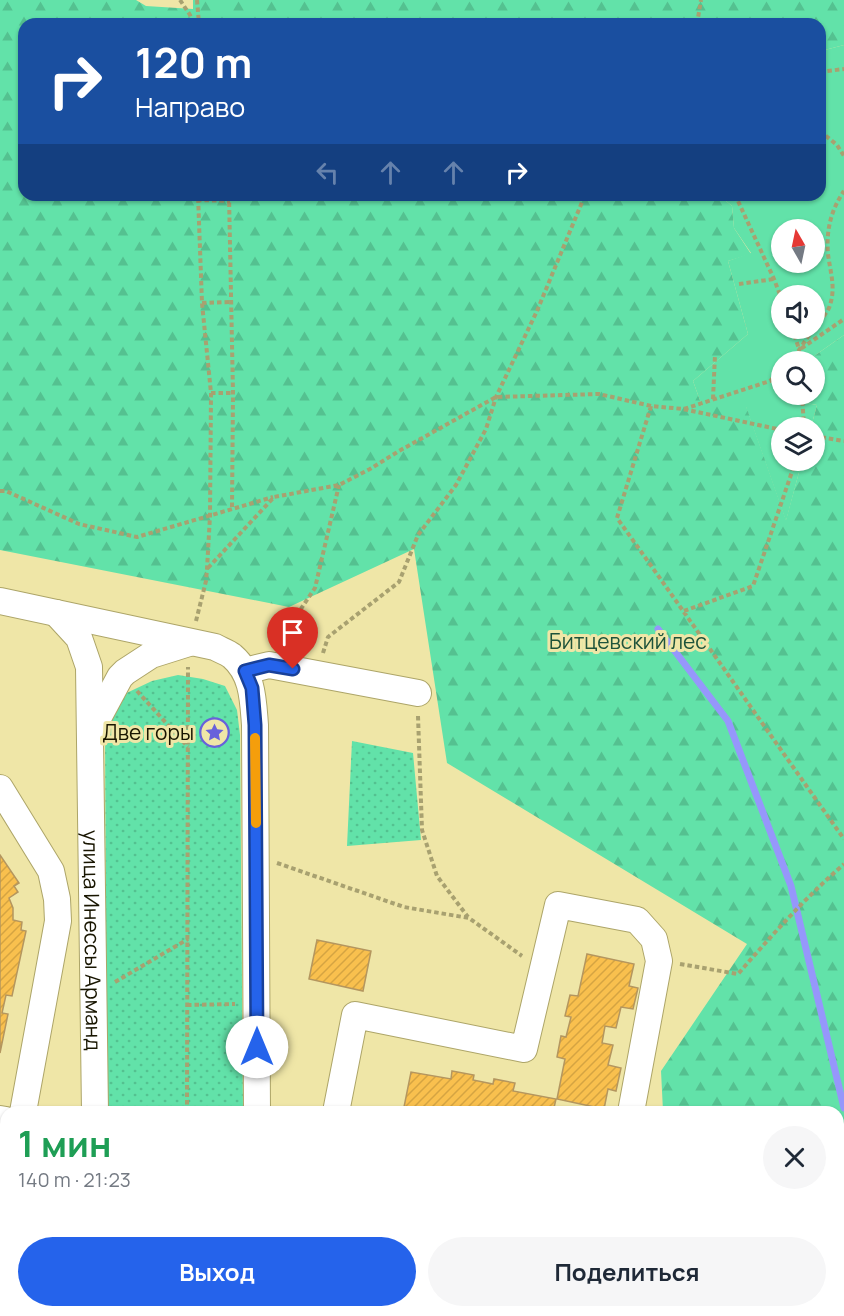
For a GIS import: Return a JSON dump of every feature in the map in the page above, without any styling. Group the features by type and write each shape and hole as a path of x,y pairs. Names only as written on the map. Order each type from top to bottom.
{"street":[{"path":"0,601 215,647 231,655 245,671 252,688 255,725 257,1106"},
{"name":"улица Инессы Арманд","path":"56,613 79,638 89,667 95,1106"},
{"name":"улица Инессы Арманд","path":"90,768 99,716 120,677 151,655 192,642"},
{"path":"245,671 269,665 418,693"},
{"path":"2,798 51,871 57,899 58,921 24,1106"},
{"path":"337,1106 355,1015 524,1049 558,905 637,920 654,939 658,961 632,1106"}],"path":[{"path":"180,0 191,18"},
{"path":"197,0 198,18"},
{"path":"698,18 701,0"},
{"path":"826,71 844,69"},
{"path":"826,136 837,145 844,156"},
{"path":"825,313 830,306 834,284 828,252 828,226 835,204 844,191"},
{"path":"187,1106 188,669 206,581 210,516 211,393 202,303 197,201"},
{"path":"230,201 232,510"},
{"path":"316,674 328,637 399,582 418,535 456,485 486,429 496,397 537,311 583,201"},
{"path":"738,201 776,285"},
{"path":"739,284 774,279"},
{"path":"202,303 232,302"},
{"path":"799,350 844,319"},
{"path":"796,339 799,350"},
{"path":"799,350 806,339"},
{"path":"712,399 715,355"},
{"path":"683,410 771,380"},
{"path":"211,393 233,393"},
{"path":"0,491 6,491 79,525 137,537 274,497 339,485 370,470 399,451 496,397 599,394 771,428"},
{"path":"651,406 616,518 844,839"},
{"path":"825,438 844,441"},
{"path":"684,611 753,586 792,471"},
{"path":"288,628 315,588 339,485"},
{"path":"207,569 274,497"},
{"path":"132,686 188,748"},
{"path":"418,693 422,830 437,876 469,918 542,971"},
{"path":"276,863 404,907 469,918"},
{"path":"658,961 738,974 818,886 844,864"},
{"path":"94,994 188,939"},
{"path":"187,1005 256,1004"}],"green space":[{"name":"Битцевский лес","path":"0,0 136,0 146,6 193,9 193,0 844,0 844,45 826,50 826,18 18,18 18,201 726,201 732,206 734,228 751,254 728,261 748,334 693,381 702,406 746,406 786,520 799,471 825,471 825,417 814,417 817,405 825,405 825,351 821,351 844,335 844,1106 663,1106 661,1071 747,944 447,763 414,549 289,607 0,550"},
{"path":"844,45 844,335 821,351 771,351 771,405 817,405 814,417 771,417 771,471 799,471 786,521 746,407 702,406 693,381 748,334 728,261 751,253 734,228 732,206 726,201 826,201 826,50"},
{"path":"178,675 203,679 225,686 237,710 240,735 243,1106 107,1106 105,730 118,697 152,681"},
{"path":"352,741 413,753 421,840 347,846"}],"building":[{"path":"0,855 19,883 14,886 18,892 9,898 13,908 13,920 22,922 21,930 26,931 12,996 6,995 2,1013 8,1014 0,1053"},
{"path":"317,940 371,951 363,991 309,979"},
{"path":"587,954 634,964 629,986 638,988 633,1009 621,1007 616,1028 605,1026 602,1043 613,1045 608,1065 621,1068 616,1091 608,1089 605,1106 590,1106 557,1099 565,1059 557,1057 561,1036 566,1037 571,1017 565,1016 570,995 578,996"},
{"path":"452,1071 474,1075 473,1080 493,1084 494,1079 515,1083 513,1091 556,1099 554,1106 404,1106 411,1072 451,1079"}],"waterway":[{"path":"658,629 728,721 791,886 844,1106"}],"slow traffic":[{"path":"255,738 256,823"}],"place":[{"name":"Две горы","path":"215,732"}],"route":[{"path":"257,1047 255,725 252,688 245,671 269,665 293,669"}]}
